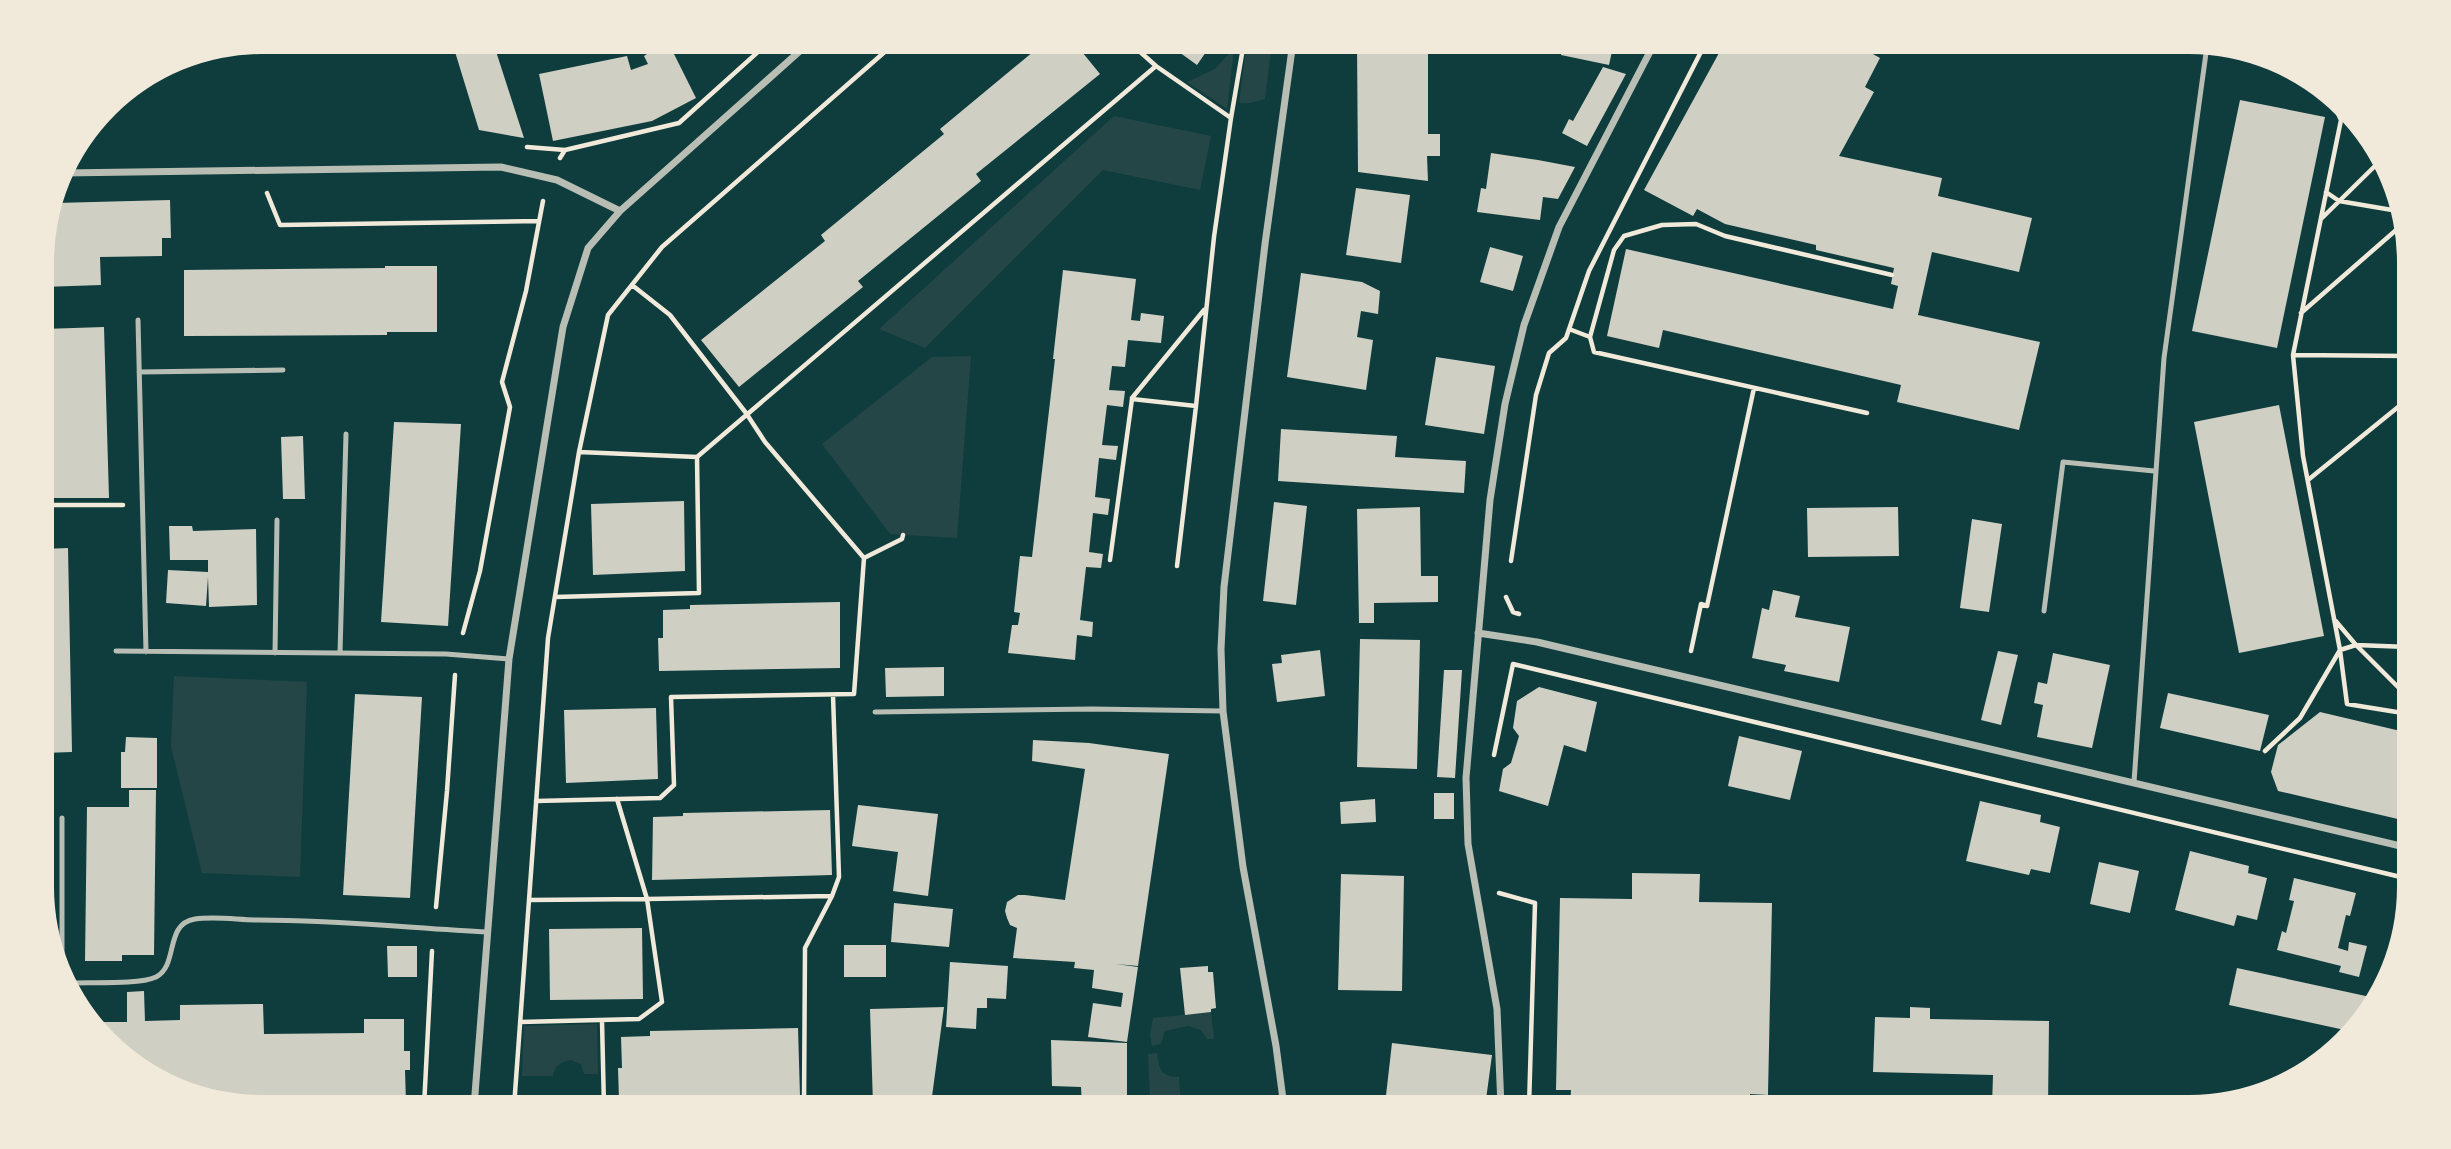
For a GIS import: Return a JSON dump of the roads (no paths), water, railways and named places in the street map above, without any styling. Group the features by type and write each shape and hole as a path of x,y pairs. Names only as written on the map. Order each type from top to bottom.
{"street":[{"path":"475,1095 509,659 564,327 588,248 620,211 797,54"},
{"path":"1282,1094 1243,867 1223,711 1221,649 1224,587 1265,244 1291,54"},
{"path":"1500,1094 1497,1009 1468,844 1466,778 1490,500 1505,404 1524,325 1559,227 1649,54"},
{"path":"75,173 501,167 557,180 620,211"},
{"path":"1478,633 1536,642 2397,845"}],"lane":[{"path":"2134,782 2164,358 2206,55"},
{"path":"138,320 146,652"},
{"path":"139,372 283,370"},
{"path":"340,653 346,434"},
{"path":"2044,611 2063,462 2154,471"},
{"path":"275,653 277,520"},
{"path":"116,651 446,654 509,659"},
{"path":"875,712 1092,709 1223,711"},
{"path":"62,818 62,944"},
{"path":"78,983 142,981 157,976 166,968 178,929 193,919 295,920 488,932"}]}
